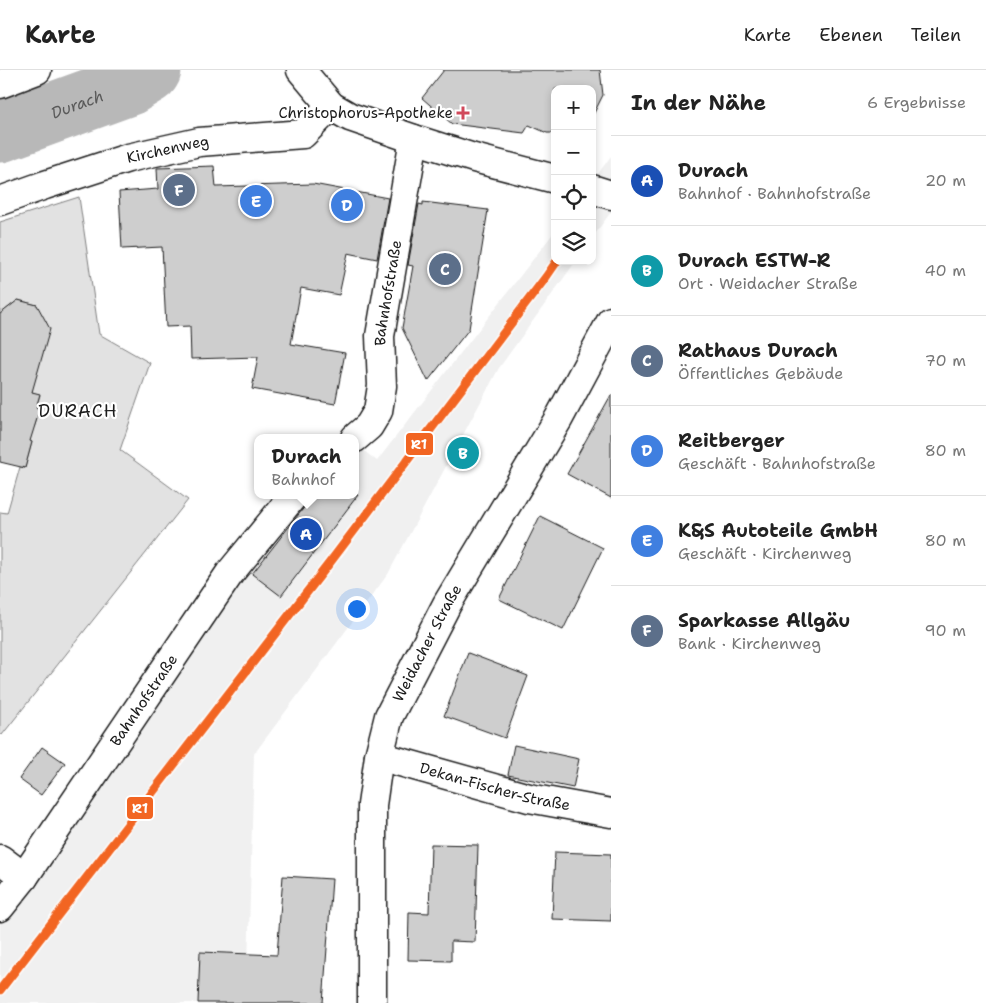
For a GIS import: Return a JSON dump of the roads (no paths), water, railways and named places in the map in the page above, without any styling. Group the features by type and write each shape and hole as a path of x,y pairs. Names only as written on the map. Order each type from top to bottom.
{"street":[{"path":"0,84 37,70"},
{"path":"301,70 331,106 350,117 474,158 551,178"},
{"name":"Kirchenweg","path":"0,201 45,184 128,158 199,142 304,134 331,106"},
{"name":"Bahnhofstraße","path":"359,435 369,426 378,411 382,386 380,336 414,139"},
{"path":"596,189 611,195"},
{"name":"Weidacher Straße","path":"372,1003 372,805 379,756 389,716 447,604 559,418 611,321"},
{"name":"Bahnhofstraße","path":"0,907 24,877 230,573 291,499"},
{"name":"Dekan-Fischer-Straße","path":"379,756 528,798 611,813"},
{"path":"0,859 24,877"}],"waterway":[{"name":"Durach","path":"0,132 129,85 151,70"}],"place":[{"name":"Christophorus-Apotheke","path":"463,113"},
{"name":"Sparkasse Allgäu","path":"179,190"},
{"name":"K&S Autoteile GmbH","path":"256,201"},
{"name":"Reitberger","path":"347,205"},
{"name":"Rathaus Durach","path":"445,269"},
{"name":"Durach ESTW-R","path":"463,453"},
{"name":"Durach","path":"306,534"}],"district":[{"name":"DURACH","path":"78,411"}]}
